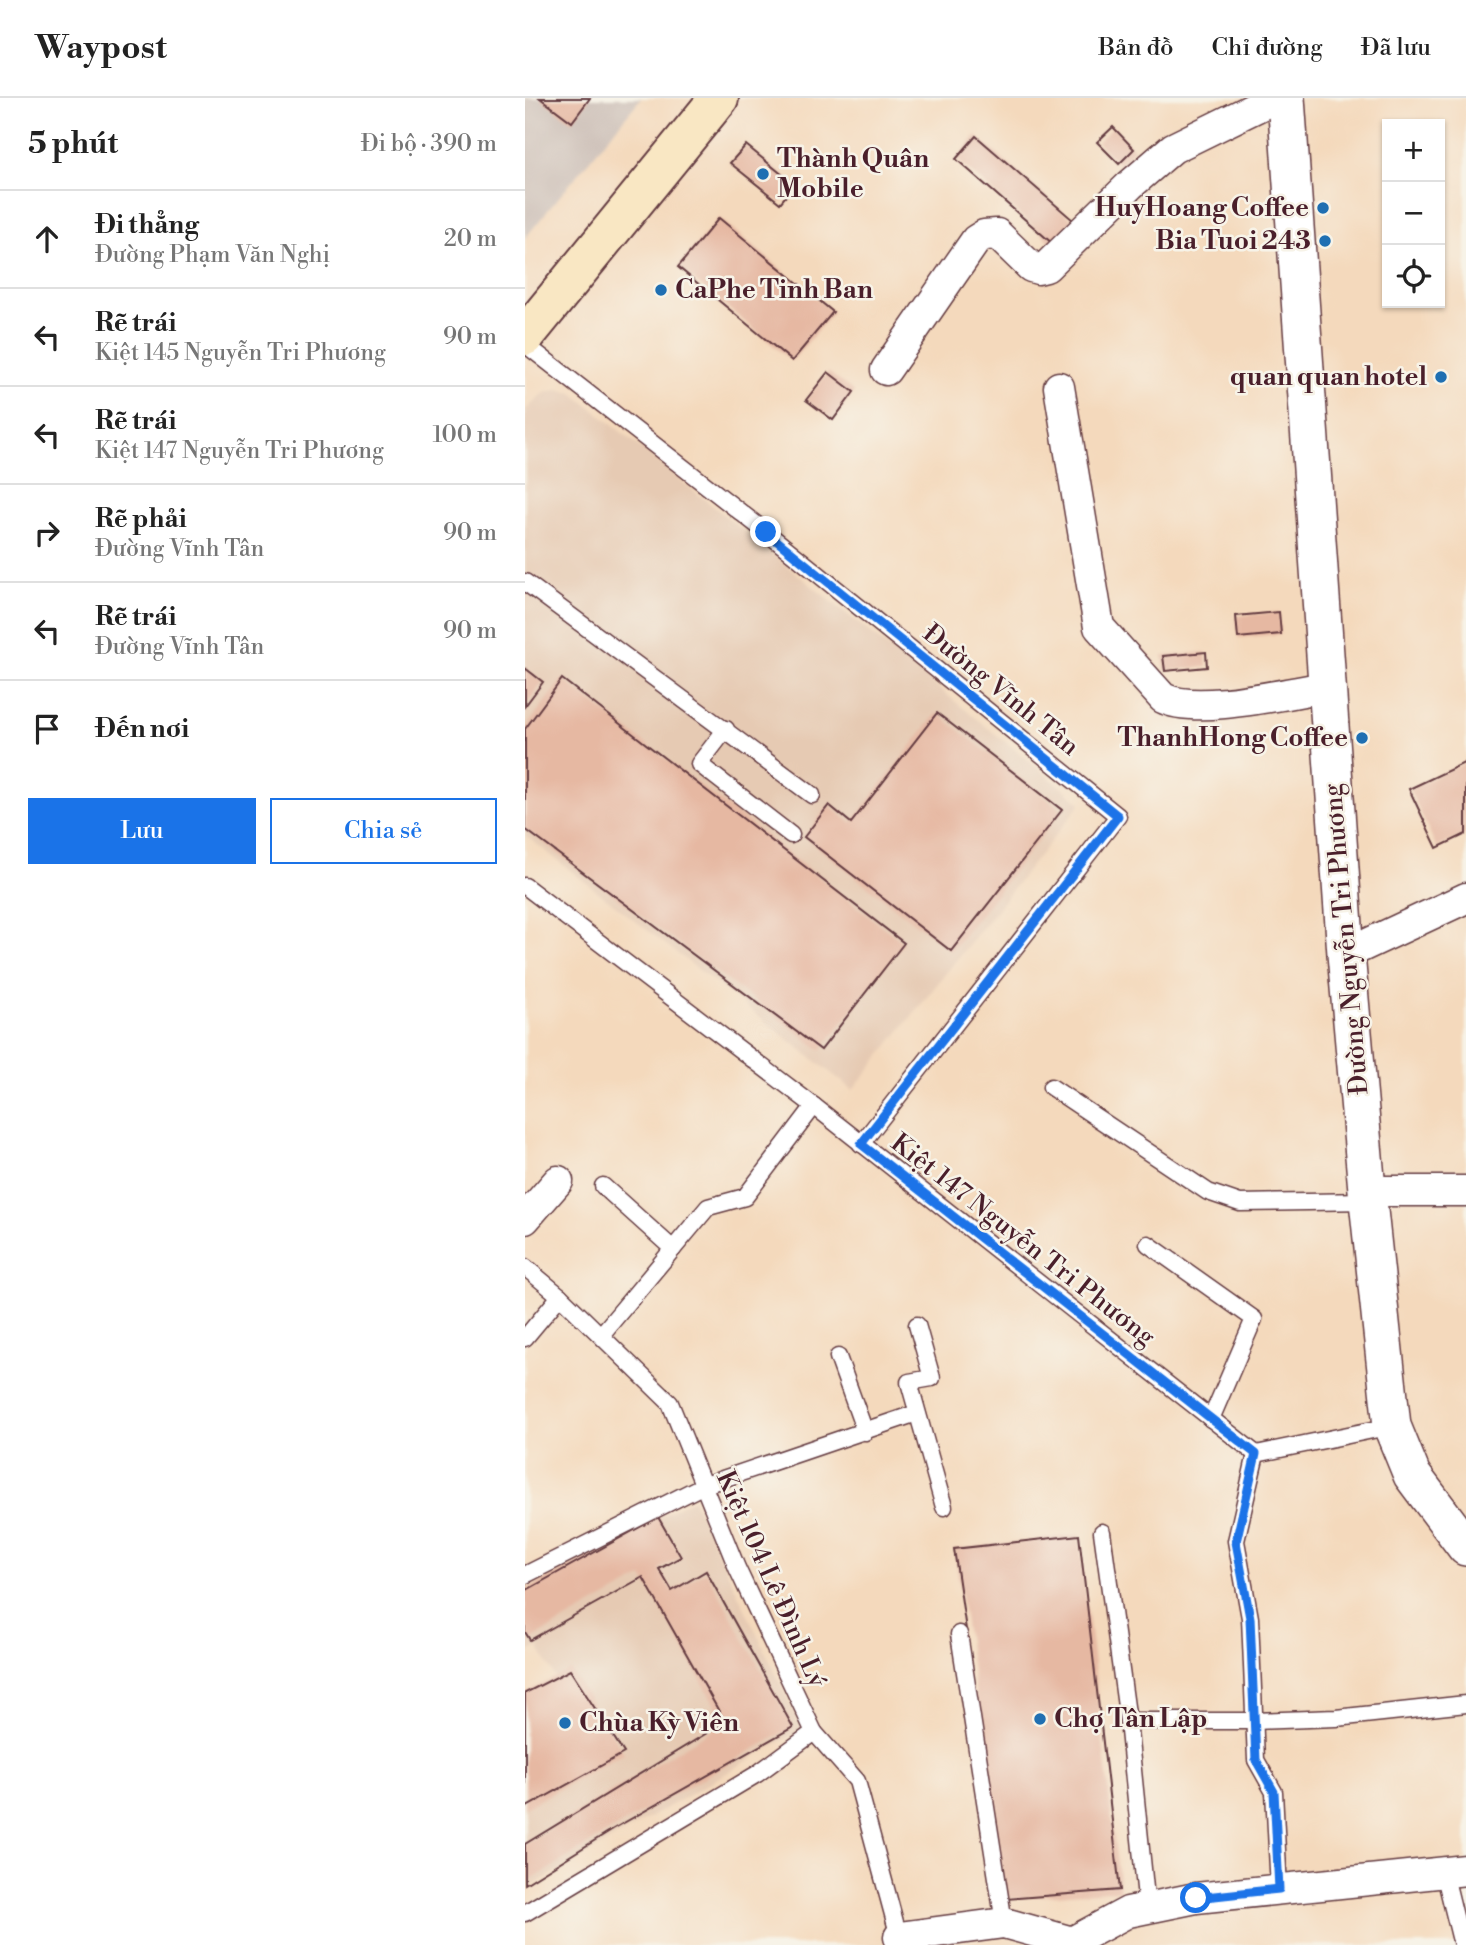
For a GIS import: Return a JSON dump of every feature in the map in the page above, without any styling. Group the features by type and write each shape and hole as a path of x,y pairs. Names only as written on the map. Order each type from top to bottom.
{"main road":[{"path":"525,336 719,98"}],"street":[{"path":"886,370 976,240 997,234 1031,267 1046,267 1130,185 1173,148 1275,98"},
{"name":"Đường Nguyễn Tri Phương","path":"1286,98 1346,954 1392,1426 1412,1475 1466,1547"},
{"path":"1059,387 1099,627 1163,698 1175,704 1238,700 1327,687"},
{"path":"1346,954 1466,898"},
{"path":"525,1219 558,1181"},
{"path":"1368,1196 1466,1191"},
{"path":"893,1941 1004,1923 1071,1943 1128,1912 1196,1898 1455,1871"}],"lane":[{"name":"Đường Vĩnh Tân","path":"525,344 766,532 1118,816 861,1144"},
{"path":"525,582 812,795"},
{"path":"726,729 699,764 792,835"},
{"name":"Kiệt 147 Nguyễn Tri Phương","path":"525,886 814,1106 1256,1454"},
{"path":"1051,1087 1208,1192 1240,1203 1368,1196"},
{"path":"601,1335 708,1206 745,1197 814,1106"},
{"path":"603,1186 673,1249"},
{"path":"1147,1244 1254,1319 1212,1419"},
{"name":"Kiệt 104 Lê Đình Lý","path":"525,1267 560,1296 670,1403 737,1567 814,1732 857,1781 893,1941"},
{"path":"525,1338 560,1296"},
{"path":"917,1325 932,1378 909,1382 944,1507"},
{"path":"838,1357 865,1432"},
{"path":"525,1575 702,1486 917,1413"},
{"path":"1279,1889 1274,1792 1256,1760 1250,1618 1236,1542 1256,1454 1392,1426"},
{"path":"1102,1532 1128,1721 1147,1908"},
{"path":"959,1634 1004,1923"},
{"path":"1128,1721 1336,1718 1466,1704"},
{"path":"525,1913 757,1774 814,1732"},
{"path":"1455,1871 1462,1945"}],"shaded area":[{"path":"525,98 641,98 525,238"},
{"path":"560,390 573,393 1081,803 853,1090 525,835 525,411 541,395"},
{"path":"693,1499 802,1729 525,1890 525,1808 624,1753 570,1671 556,1678 538,1647 526,1653 525,1589"}],"building":[{"path":"540,98 590,98 572,122"},
{"path":"1113,127 1134,149 1119,164 1097,142"},
{"path":"976,136 1073,220 1053,244 956,159"},
{"name":"Thành Quân Mobile","path":"746,145 795,185 780,203 730,163"},
{"path":"719,218 833,312 792,361 678,267"},
{"path":"828,372 854,392 833,420 806,400"},
{"path":"1279,612 1281,634 1238,638 1236,616"},
{"path":"1206,652 1207,667 1165,671 1163,656"},
{"path":"525,668 543,682 525,706"},
{"path":"562,679 904,943 821,1050 525,829 525,729"},
{"path":"937,713 1062,810 951,951 804,837 829,805 851,823"},
{"path":"1466,762 1466,834 1437,848 1409,789"},
{"path":"658,1517 681,1557 659,1569 672,1591 706,1571 793,1727 613,1829 525,1884 525,1844 725,1722 643,1577 530,1640 525,1632 525,1591"},
{"name":"Chợ Tân Lập","path":"1079,1535 1120,1890 1006,1899 954,1549"},
{"name":"Chùa Kỳ Viên","path":"570,1670 624,1753 525,1808 525,1693"}],"place":[{"name":"Thành Quân Mobile","path":"763,174"},
{"name":"HuyHoang Coffee","path":"1323,208"},
{"name":"Bia Tuoi 243","path":"1325,241"},
{"name":"CaPhe Tinh Ban","path":"661,290"},
{"name":"quan quan hotel","path":"1441,377"},
{"name":"ThanhHong Coffee","path":"1362,738"},
{"name":"Chợ Tân Lập","path":"1040,1719"},
{"name":"Chùa Kỳ Viên","path":"565,1723"}],"route":[{"path":"766,532 1118,816 861,1144 1256,1454 1236,1542 1250,1618 1256,1760 1274,1792 1279,1889 1196,1898"}]}
